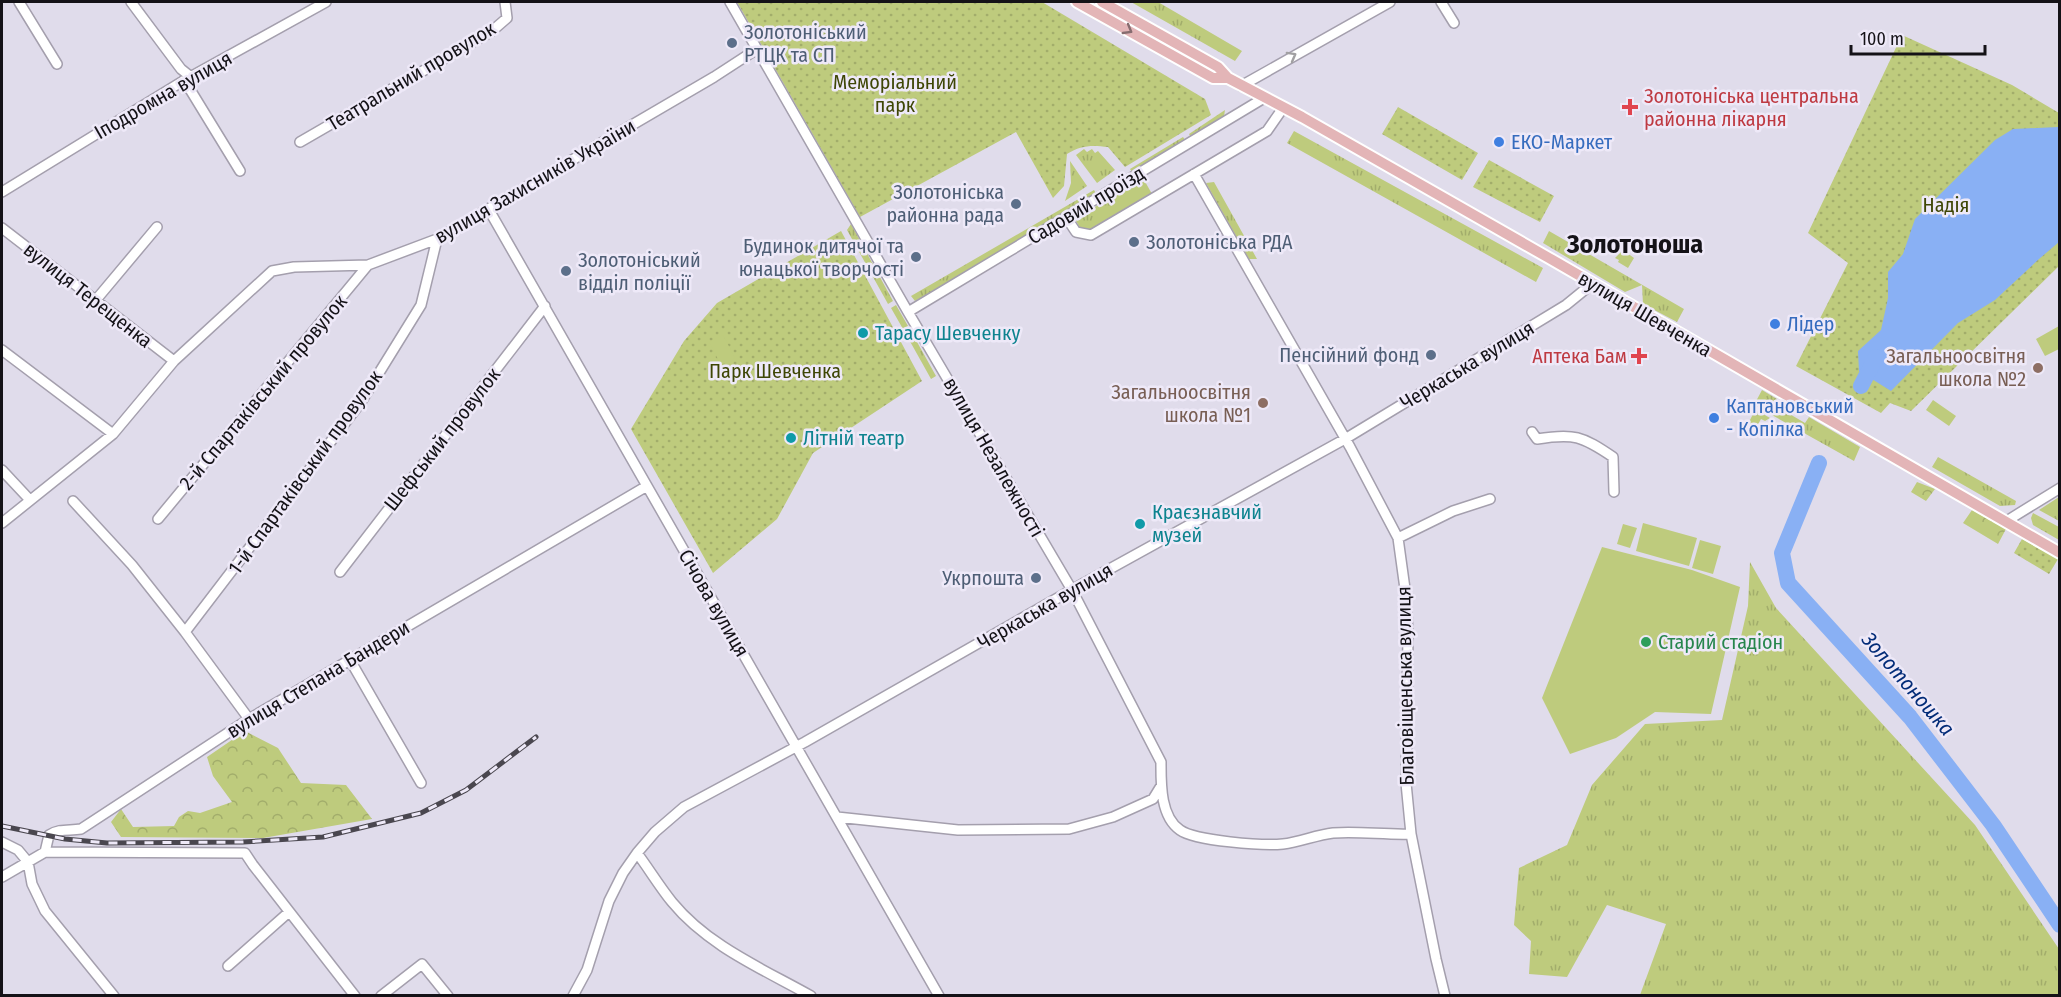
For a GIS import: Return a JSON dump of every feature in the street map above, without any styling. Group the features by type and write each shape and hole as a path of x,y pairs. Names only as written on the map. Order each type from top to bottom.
{"main road":[{"name":"вулиця Шевченка","path":"1077,2 1213,78 1228,78"},
{"name":"вулиця Шевченка","path":"1102,2 1218,67 1228,78 1241,86 1593,283 2060,553"}],"street":[{"path":"19,2 57,64"},
{"path":"131,2 182,69 191,91 240,171"},
{"name":"Іподромна вулиця","path":"2,192 187,79 326,2"},
{"name":"Театральний провулок","path":"300,142 492,31 507,18 505,2"},
{"name":"вулиця Незалежності","path":"730,2 908,312 1072,590 1161,762 1161,786 1168,818 1180,830 1198,836 1250,843 1284,844 1332,833 1411,834"},
{"path":"1241,86 1390,2"},
{"path":"1441,2 1454,23"},
{"name":"вулиця Захисників України","path":"2,523 113,434 174,361 272,271 294,267 368,265 437,239 704,83 757,49"},
{"name":"Садовий проїзд","path":"908,312 1264,98"},
{"path":"1066,217 1076,232 1091,235 1267,131 1283,108"},
{"name":"Благовіщенська вулиця","path":"1194,174 1345,439 1398,538 1406,596 1408,670 1406,783 1411,834 1445,996"},
{"name":"Січова вулиця","path":"489,210 939,996"},
{"path":"96,301 157,227"},
{"name":"вулиця Терещенка","path":"2,228 174,361"},
{"name":"1-й Спартаківський провулок","path":"185,632 361,402 421,305 437,239"},
{"name":"2-й Спартаківський провулок","path":"158,519 368,265"},
{"name":"Черкаська вулиця","path":"573,996 587,970 609,901 637,852 655,832 684,807 1345,439 1566,305 1593,283"},
{"name":"Шефський провулок","path":"340,573 545,306"},
{"path":"2,350 113,434"},
{"path":"1532,432 1537,439 1562,435 1586,439 1613,457 1614,492"},
{"path":"2,470 30,500"},
{"name":"вулиця Степана Бандери","path":"2,877 45,852 49,835 58,830 81,829 249,719 647,486"},
{"path":"2005,522 2060,488"},
{"path":"1398,538 1453,511 1490,499"},
{"path":"73,501 132,565 249,719"},
{"path":"350,660 421,783"},
{"path":"837,817 958,830 1070,829 1113,816 1153,799 1161,786"},
{"path":"2,842 18,850 28,862 32,884 45,911 114,996"},
{"path":"45,852 245,853 355,996"},
{"path":"637,852 673,903 697,927 734,954 804,994"},
{"path":"228,966 289,912"},
{"path":"381,996 422,964 448,996"}],"green space":[{"name":"Меморіальний парк","path":"737,2 1042,2 1205,99 1211,115 1125,167 1108,147 1087,146 1072,151 1067,154 1064,186 1053,198 1016,132 860,217"},
{"path":"1131,2 1158,2 1242,51 1235,61"},
{"name":"Надія","path":"1902,35 2012,85 2059,113 2059,266 1911,411 1890,403 1881,413 1796,366 1848,263 1808,233"},
{"path":"1398,107 1478,153 1462,180 1382,134"},
{"path":"1225,110 1223,123 1193,141 1189,134"},
{"path":"1294,131 1543,268 1536,282 1287,143"},
{"path":"1183,137 1188,144 1135,176 1130,169"},
{"path":"1084,149 1087,152 1092,149 1095,153 1098,151 1115,170 1097,183 1076,155"},
{"path":"1489,160 1554,196 1540,222 1473,187"},
{"path":"1070,161 1087,186 1065,201 1071,183"},
{"path":"1143,178 1152,194 1092,229 1081,230 1075,219"},
{"path":"1214,182 1257,259 1249,259 1206,183"},
{"path":"1094,190 1097,195 915,301 911,296"},
{"path":"851,224 893,301 888,304 847,230"},
{"name":"Парк Шевченка","path":"841,231 922,381 813,453 777,519 713,573 631,429 684,341 717,303"},
{"path":"1549,231 1684,309 1677,322 1643,304 1642,285 1625,292 1543,243"},
{"path":"1623,250 1634,258 1628,268 1615,258"},
{"path":"896,305 908,326 903,329 891,308"},
{"path":"2059,326 2059,349 2045,356 2036,339"},
{"path":"912,333 936,376 931,379 907,336"},
{"path":"723,335 735,358 721,365 709,342"},
{"path":"1762,390 1777,399 1774,405 1805,423 1809,417 1860,447 1854,461 1754,405"},
{"path":"1933,400 1956,416 1949,426 1926,410"},
{"path":"1758,411 1770,418 1765,421 1761,419 1756,428 1748,424 1754,412"},
{"path":"1938,457 2016,501 2015,505 2000,506 1932,467"},
{"path":"1917,482 1935,489 1926,501 1911,492"},
{"path":"2059,497 2059,521 2039,510"},
{"path":"1972,510 2006,529 1998,544 1963,523"},
{"path":"2033,513 2059,527 2059,540 2033,525 2031,518"},
{"path":"1643,523 1697,538 1689,566 1636,551"},
{"path":"1623,524 1637,528 1630,548 1617,544"},
{"path":"2022,539 2058,559 2049,574 2014,553"},
{"path":"1700,540 1721,546 1713,574 1692,568"},
{"name":"Старий стадіон","path":"1602,547 1692,570 1740,587 1711,714 1655,712 1616,738 1570,754 1542,698"},
{"path":"1750,562 1776,608 1975,825 2059,949 2059,995 1640,995 1666,924 1607,905 1567,977 1529,974 1531,941 1514,925 1519,868 1567,845 1592,785 1645,724 1722,720 1748,606"},
{"path":"245,731 278,748 301,783 346,785 372,819 263,838 121,837 111,822 121,809 133,827 174,826 179,817 188,811 200,813 232,802 213,776 207,757"}],"water":[{"path":"2058,127 2059,242 1995,300 1958,323 1891,391 1859,371 1858,351 1881,330 1888,298 1888,272 1903,254 1915,219 1995,140 2013,129"}],"waterway":[{"name":"Золотоношка","path":"1861,386 1876,357"},
{"name":"Золотоношка","path":"1819,463 1782,553 1788,583 1910,717 1993,825 2060,925"}],"railway":[{"path":"2,826 65,839 107,843 243,842 323,837 421,813 466,790 536,737"}],"place":[{"name":"Золотоніський РТЦК та СП","path":"732,43"},
{"name":"Золотоніська центральна районна лікарня","path":"1630,107"},
{"name":"ЕКО-Маркет","path":"1499,142"},
{"name":"Золотоніська районна рада","path":"1016,204"},
{"name":"Золотоніська РДА","path":"1134,242"},
{"name":"Будинок дитячої та юнацької творчості","path":"916,257"},
{"name":"Золотоніський відділ поліції","path":"566,271"},
{"name":"Лідер","path":"1775,324"},
{"name":"Тарасу Шевченку","path":"863,333"},
{"name":"Пенсійний фонд","path":"1431,355"},
{"name":"Аптека Бам","path":"1639,356"},
{"name":"Загальноосвітня школа №2","path":"2038,368"},
{"name":"Загальноосвітня школа №1","path":"1263,403"},
{"name":"Каптановський - Копілка","path":"1714,418"},
{"name":"Літній театр","path":"791,438"},
{"name":"Краєзнавчий музей","path":"1140,524"},
{"name":"Укрпошта","path":"1036,578"},
{"name":"Старий стадіон","path":"1646,642"}],"district":[{"name":"Золотоноша","path":"1635,244"}]}
